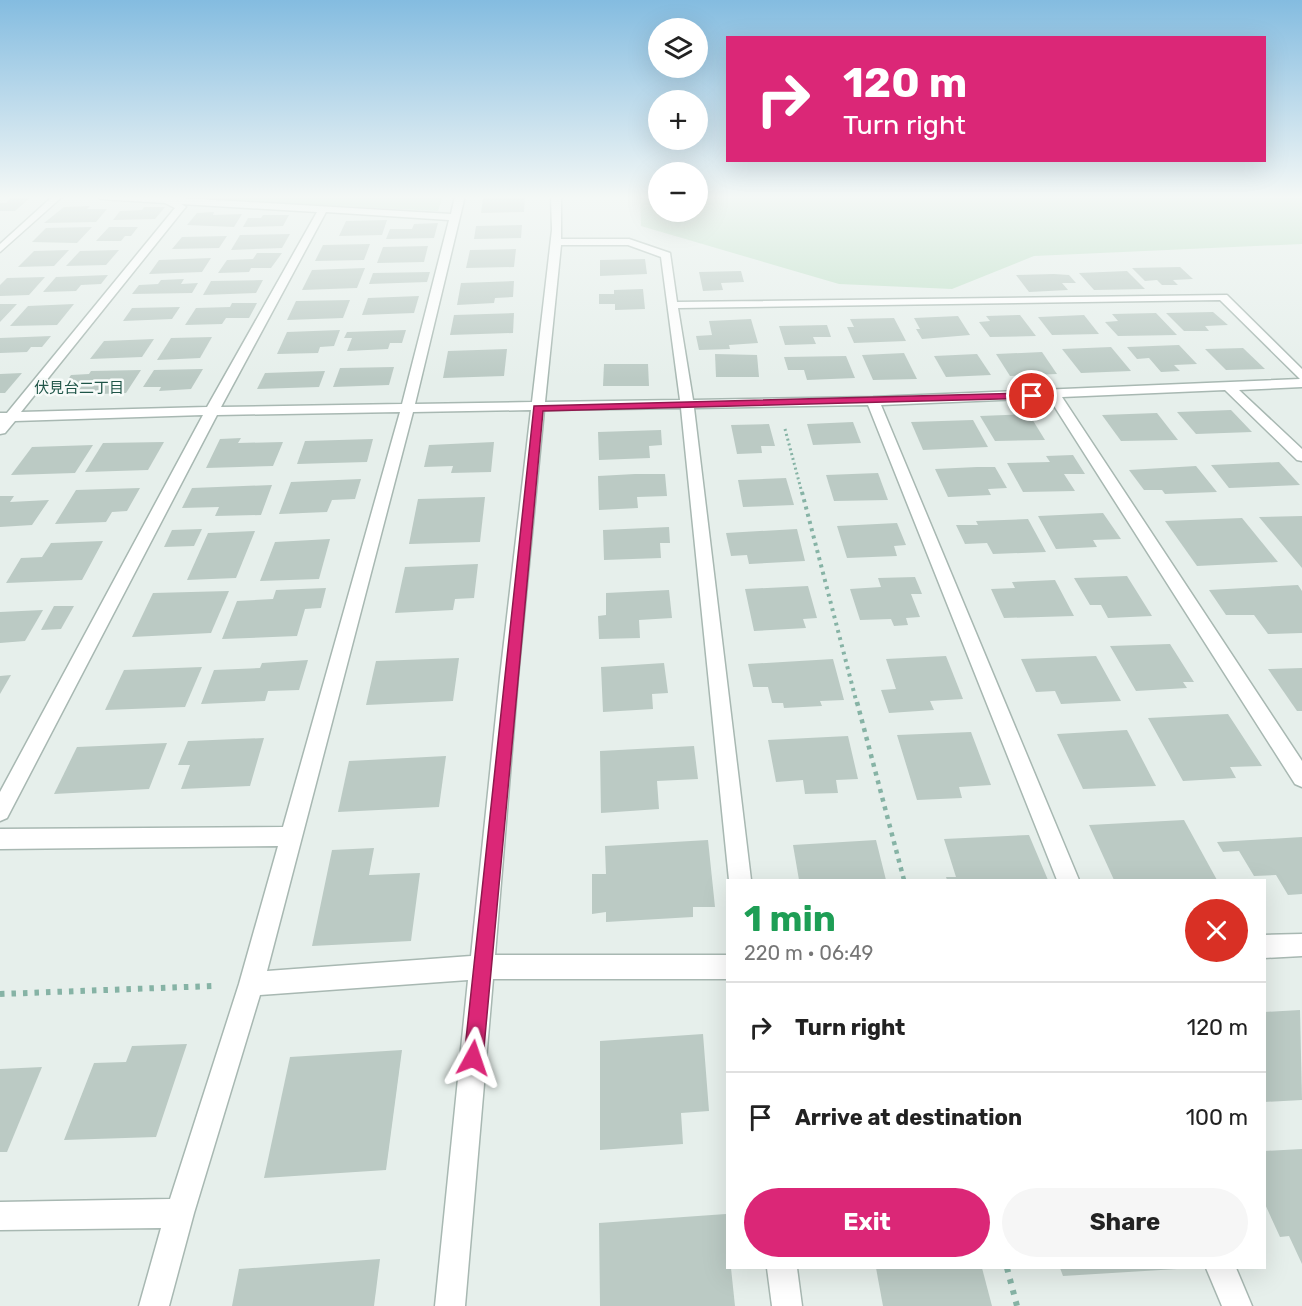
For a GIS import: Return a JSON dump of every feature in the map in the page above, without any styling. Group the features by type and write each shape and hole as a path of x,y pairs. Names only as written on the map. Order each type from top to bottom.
{"street":[{"path":"0,430 5,417 139,257"},
{"path":"0,812 212,411 297,257"},
{"path":"154,1306 250,984 407,410 446,257"},
{"path":"450,1306 553,257"},
{"path":"666,257 687,406 740,879"},
{"path":"672,304 1223,297 1302,376"},
{"path":"5,417 212,411 687,406 1054,395 1302,383"},
{"path":"1228,386 1302,457"},
{"path":"1054,395 1302,778"},
{"path":"873,401 1068,879"},
{"path":"0,838 290,836"},
{"path":"1266,947 1302,945"},
{"path":"250,984 482,967 726,967"},
{"path":"0,1216 180,1213"},
{"path":"782,1269 787,1306"},
{"path":"1221,1269 1237,1306"}],"path":[{"path":"778,402 904,879"},
{"path":"0,994 250,984"},
{"path":"1007,1269 1017,1306"}],"green space":[{"path":"747,257 1032,257 952,289 839,284"}],"building":[{"path":"28,257 62,257 54,266 18,267"},
{"path":"74,257 113,257 106,265 66,266"},
{"path":"254,257 279,257 271,268 251,268 249,272 218,273 227,260 253,259"},
{"path":"317,257 365,257 364,260 315,261"},
{"path":"379,257 425,257 424,262 377,263"},
{"path":"468,257 515,257 514,267 466,268"},
{"path":"211,258 202,272 149,274 159,260"},
{"path":"645,259 647,274 600,276 600,260"},
{"path":"1180,267 1193,279 1173,280 1178,285 1162,285 1157,280 1145,281 1132,268"},
{"path":"365,268 357,288 302,290 312,270"},
{"path":"741,271 744,282 721,283 723,290 703,291 699,272"},
{"path":"1127,271 1145,289 1094,290 1079,273"},
{"path":"430,272 427,282 369,284 373,273"},
{"path":"108,275 101,284 81,285 76,291 43,292 56,277"},
{"path":"1016,275 1069,275 1076,283 1062,283 1068,290 1029,292"},
{"path":"45,277 29,295 0,296 0,285 7,278"},
{"path":"184,279 181,284 198,283 192,293 132,294 139,285 158,284 161,280"},
{"path":"263,280 256,293 203,295 211,281"},
{"path":"514,281 513,297 495,298 494,303 457,305 461,283"},
{"path":"643,289 645,309 615,310 615,304 599,304 599,294 614,294 614,290"},
{"path":"419,296 414,313 362,315 368,298"},
{"path":"350,300 343,318 287,320 296,301"},
{"path":"232,303 257,303 249,318 226,318 222,324 185,325 196,308 230,307"},
{"path":"0,304 17,304 0,322"},
{"path":"74,304 57,325 10,326 28,306"},
{"path":"180,307 172,319 123,321 132,308"},
{"path":"1213,312 1228,325 1205,326 1209,331 1184,331 1166,313"},
{"path":"514,313 513,333 450,335 454,315"},
{"path":"1156,313 1177,335 1118,336 1105,322 1118,321 1112,314"},
{"path":"1020,315 1036,336 990,337 979,322 990,321 986,316"},
{"path":"1084,315 1099,334 1052,335 1038,317"},
{"path":"958,316 970,335 922,339 916,329 920,329 914,318"},
{"path":"894,318 906,341 854,343 847,327 854,327 850,319"},
{"path":"751,319 758,343 729,345 730,349 699,350 696,336 712,335 709,321"},
{"path":"827,325 831,337 813,337 816,344 785,345 779,326"},
{"path":"340,330 334,346 320,347 318,353 277,354 287,332"},
{"path":"406,330 402,343 390,343 388,349 347,351 352,338 344,338 347,332"},
{"path":"51,336 42,347 31,347 27,352 0,353 0,338"},
{"path":"212,337 200,358 157,360 171,338"},
{"path":"154,339 142,357 90,359 104,341"},
{"path":"1179,345 1197,364 1174,365 1180,371 1161,372 1149,358 1137,359 1127,347"},
{"path":"1111,347 1131,371 1081,373 1062,349"},
{"path":"1243,348 1265,369 1226,370 1205,349"},
{"path":"507,349 504,376 443,378 448,351"},
{"path":"1042,352 1057,374 1010,376 996,354"},
{"path":"904,353 917,379 873,380 862,355"},
{"path":"715,354 757,355 759,377 716,377"},
{"path":"977,354 991,375 946,377 934,356"},
{"path":"846,356 855,378 807,380 804,370 788,370 784,357"},
{"path":"604,364 648,364 649,386 603,386"},
{"path":"394,367 389,385 333,387 340,368"},
{"path":"203,369 191,389 159,391 161,387 143,387 154,370"},
{"path":"141,370 126,393 75,395 79,388 61,389 71,375 89,374 91,371"},
{"path":"325,371 319,387 257,389 265,373"},
{"path":"22,373 5,393 0,393 0,374"},
{"path":"1231,410 1252,432 1196,434 1177,412"},
{"path":"1157,413 1178,440 1121,441 1102,415"},
{"path":"1029,414 1045,440 995,441 980,416"},
{"path":"973,420 988,447 923,450 911,422"},
{"path":"853,422 861,443 813,445 807,424"},
{"path":"769,424 775,446 761,446 762,453 737,454 731,425"},
{"path":"661,430 662,445 649,446 650,458 599,460 598,432"},
{"path":"241,438 238,443 283,442 273,466 206,468 220,439"},
{"path":"373,439 367,462 297,464 305,441"},
{"path":"164,442 148,470 85,472 103,443"},
{"path":"494,442 491,472 451,473 453,466 424,467 429,445"},
{"path":"93,445 75,473 11,475 32,447"},
{"path":"1073,455 1085,474 1064,474 1075,491 1023,492 1007,463 1050,462 1046,456"},
{"path":"1279,462 1300,485 1229,488 1211,465"},
{"path":"1196,466 1217,492 1165,494 1162,490 1144,490 1129,470"},
{"path":"995,467 1007,488 988,489 991,495 948,497 935,469"},
{"path":"878,473 888,500 834,501 826,475"},
{"path":"665,474 667,496 637,497 638,508 599,510 598,476"},
{"path":"786,478 794,505 743,507 738,480"},
{"path":"361,479 355,499 332,500 327,512 279,514 291,482"},
{"path":"272,485 261,515 215,516 219,507 182,508 192,488"},
{"path":"140,488 127,511 112,512 106,522 55,524 76,490"},
{"path":"0,496 14,496 10,502 49,500 32,525 0,527"},
{"path":"485,497 480,542 409,544 418,499"},
{"path":"1103,513 1121,539 1093,540 1097,547 1056,549 1038,516"},
{"path":"1302,516 1302,568 1259,517"},
{"path":"1242,518 1278,562 1197,566 1165,521"},
{"path":"1028,519 1046,552 993,554 987,543 965,544 956,525 978,525 976,521"},
{"path":"897,523 906,545 894,546 897,556 847,558 837,526"},
{"path":"669,527 670,543 660,543 661,558 604,560 603,530"},
{"path":"202,529 194,546 164,547 172,530"},
{"path":"797,529 805,561 749,564 747,555 731,556 726,533"},
{"path":"255,531 236,578 187,580 208,533"},
{"path":"330,539 319,579 260,581 275,542"},
{"path":"103,541 82,580 6,583 21,558 42,557 51,543"},
{"path":"478,564 474,598 455,599 453,610 395,613 405,567"},
{"path":"1127,576 1152,616 1108,618 1101,605 1090,605 1074,578"},
{"path":"915,577 922,594 911,594 920,617 906,618 908,625 894,626 891,619 860,620 850,589 881,587 878,578"},
{"path":"1055,580 1074,616 1004,618 991,589 1015,588 1012,582"},
{"path":"1298,585 1302,591 1302,633 1268,634 1254,615 1226,615 1209,590"},
{"path":"808,586 817,618 803,619 806,628 754,631 745,589"},
{"path":"326,588 321,608 305,609 297,636 222,639 237,601 273,599 276,590"},
{"path":"669,590 672,618 639,620 640,638 599,639 598,616 606,615 606,593"},
{"path":"229,591 211,633 132,637 153,593"},
{"path":"54,606 74,606 61,629 41,630"},
{"path":"43,610 25,641 0,643 0,612"},
{"path":"1170,644 1194,682 1183,682 1187,688 1136,691 1110,646"},
{"path":"946,656 963,699 930,701 934,710 889,713 881,690 896,689 886,659"},
{"path":"1096,656 1121,701 1061,704 1055,691 1036,692 1021,659"},
{"path":"459,658 453,701 366,705 376,661"},
{"path":"833,659 844,700 820,701 822,706 784,708 783,703 772,703 768,687 753,687 748,664"},
{"path":"308,660 299,690 268,691 265,701 201,704 214,670 260,668 262,663"},
{"path":"664,663 668,693 652,694 653,709 603,712 601,667"},
{"path":"202,667 185,707 105,710 124,670"},
{"path":"1302,668 1302,711 1297,711 1268,669"},
{"path":"11,675 0,694 0,676"},
{"path":"1228,714 1262,766 1230,767 1236,778 1183,781 1148,718"},
{"path":"1127,730 1156,786 1083,789 1057,734"},
{"path":"971,732 991,785 959,787 962,798 917,800 897,735"},
{"path":"848,736 858,779 836,780 838,793 805,794 803,780 776,782 768,740"},
{"path":"264,738 250,786 181,789 190,765 178,765 188,741"},
{"path":"167,743 149,789 54,794 77,747"},
{"path":"694,746 698,779 657,781 659,809 601,813 600,751"},
{"path":"446,756 439,807 338,812 349,761"},
{"path":"1184,820 1216,879 1114,879 1089,825"},
{"path":"1029,835 1048,879 947,879 946,877 956,877 944,839"},
{"path":"1302,837 1302,894 1288,895 1276,875 1254,876 1239,851 1223,852 1217,842"},
{"path":"708,840 715,907 693,907 693,917 606,922 606,912 592,914 592,874 606,874 605,846"},
{"path":"876,840 886,879 799,879 793,845"},
{"path":"374,848 369,875 420,873 411,941 312,946 332,850"},
{"path":"1300,1010 1302,1100 1266,1102 1266,1012"},
{"path":"703,1034 709,1111 681,1113 683,1144 600,1150 600,1041"},
{"path":"187,1044 156,1137 64,1140 94,1063 126,1062 132,1046"},
{"path":"402,1050 386,1170 264,1178 290,1057"},
{"path":"42,1067 7,1152 0,1152 0,1069"},
{"path":"1302,1149 1302,1264 1289,1236 1280,1237 1266,1206 1266,1151"},
{"path":"726,1214 726,1269 731,1269 735,1306 600,1306 599,1223"},
{"path":"380,1259 374,1306 232,1306 239,1269"},
{"path":"876,1269 982,1269 992,1306 883,1306"},
{"path":"1060,1269 1177,1269 1063,1276"}],"district":[{"name":"伏見台二丁目","path":"79,388"}],"route":[{"path":"473,1058 507,699 538,408 1032,396"}]}
